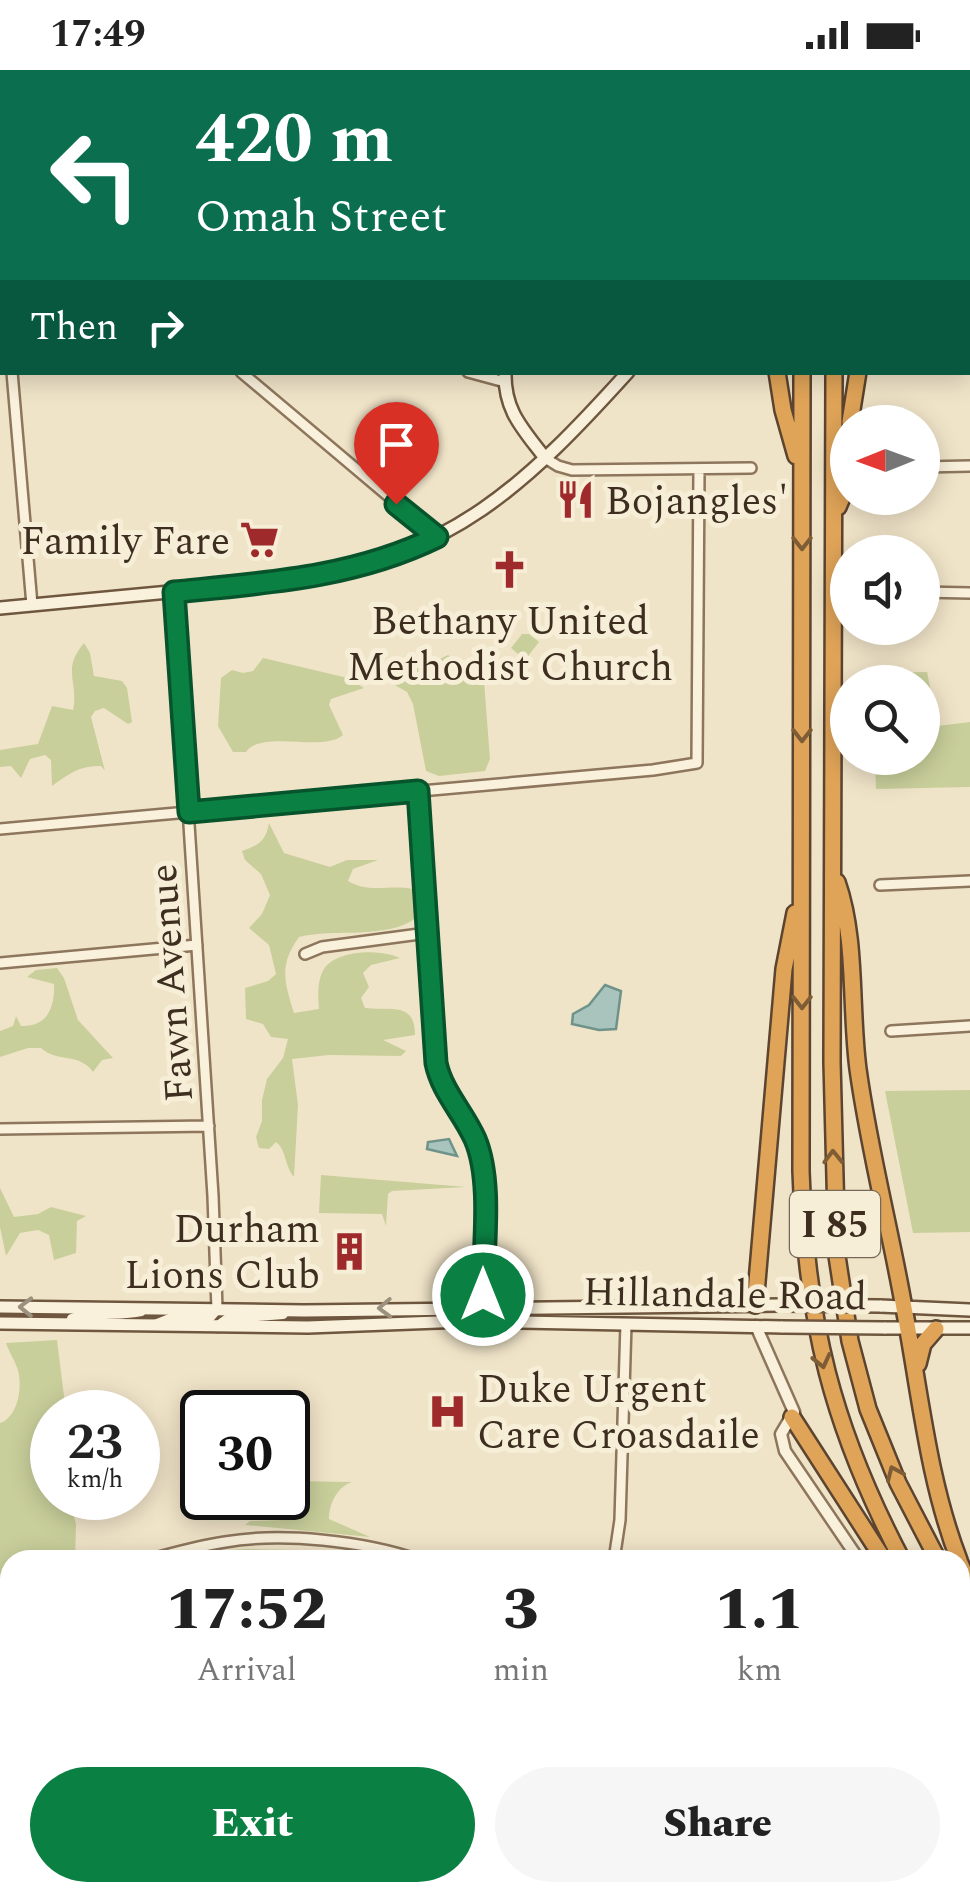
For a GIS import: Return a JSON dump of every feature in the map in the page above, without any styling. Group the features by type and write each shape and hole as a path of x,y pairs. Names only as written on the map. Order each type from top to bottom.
{"highway":[{"path":"777,375 802,487"},
{"name":"I 85","path":"802,375 801,1171 812,1315 840,1423 863,1483 897,1550"},
{"name":"I 85","path":"834,375 833,1158 840,1290 868,1409 898,1484 933,1550"},
{"path":"853,405 858,375"},
{"path":"833,868 848,914 858,1068 880,1196 918,1377 935,1481 957,1550"},
{"path":"755,1304 784,969 802,870"},
{"path":"918,1377 921,1347 936,1329"},
{"path":"792,1417 878,1550"}],"main road":[{"path":"0,608 342,572 392,556 437,537 498,501 625,375"},
{"path":"505,378 515,420 545,458"},
{"name":"Hillandale Road","path":"0,1307 304,1310 755,1304 970,1310"},
{"name":"Hillandale Road","path":"0,1323 308,1327 483,1322 970,1328"}],"street":[{"path":"12,375 32,605"},
{"path":"245,375 437,537"},
{"path":"545,458 572,470 751,468"},
{"path":"940,467 970,466"},
{"path":"0,829 678,768 697,763 699,470"},
{"name":"Fawn Avenue","path":"174,592 217,1309"},
{"path":"940,592 970,592"},
{"path":"418,791 439,1075 475,1139 483,1170 483,1322"},
{"path":"880,886 970,881"},
{"path":"305,954 322,947 427,933"},
{"path":"0,962 197,945"},
{"path":"892,1030 970,1026"},
{"path":"0,1129 209,1126"},
{"path":"755,1304 757,1340 768,1372 792,1417 781,1434 785,1452 852,1550"},
{"path":"72,1324 76,1316 125,1315 152,1309"},
{"path":"154,1325 174,1317 210,1316 217,1309"},
{"path":"218,1326 229,1318 260,1318 304,1310"},
{"path":"616,1550 620,1520 626,1324"},
{"path":"189,1550 256,1539 381,1550"}],"green space":[{"path":"522,634 539,642 525,660 511,648"},
{"path":"84,643 94,676 122,681 127,688 132,722 128,724 104,708 91,717 105,771 101,766 81,769 52,786 51,760 45,755 30,759 21,778 11,766 0,767 0,750 38,744 52,706 73,710 73,661"},
{"path":"411,650 418,664 426,666 448,655 461,664 472,663 482,655 490,759 485,771 439,776 426,771 413,704 407,692 391,683 408,671"},
{"path":"263,658 348,678 364,688 331,699 329,705 343,735 321,742 265,742 246,752 233,752 218,726 221,678 232,670 253,671"},
{"path":"970,722 970,787 876,789 876,775 940,775 940,726"},
{"path":"269,823 284,853 330,867 347,860 378,860 353,869 348,881 372,888 413,889 416,918 390,929 299,937 288,956 285,974 294,1013 319,1009 318,989 330,962 349,954 371,952 400,958 371,965 363,973 369,987 361,998 365,1008 406,1012 414,1024 415,1035 383,1040 406,1051 401,1056 292,1059 298,1105 294,1177 279,1145 276,1142 269,1149 259,1148 256,1137 267,1079 283,1058 288,1039 271,1037 263,1024 246,1019 245,988 268,981 276,974 269,945 249,928 262,914 270,895 261,874 245,860 242,851 261,841"},
{"path":"57,968 78,1020 113,1058 102,1060 93,1072 81,1062 41,1048 0,1057 0,1031 13,1026 16,1016 21,1026 37,1023 51,1008 54,984 27,977 36,970"},
{"path":"970,1090 970,1232 913,1233 885,1091"},
{"path":"321,1175 466,1187 392,1191 388,1194 386,1226 382,1214 319,1213"},
{"path":"0,1188 14,1217 38,1214 51,1207 86,1216 77,1221 76,1253 54,1260 49,1235 38,1230 20,1233 6,1256 0,1227"},
{"path":"57,1340 63,1390 30,1390 30,1520 75,1520 75,1550 0,1550 0,1423 16,1406 20,1380 6,1343"},
{"path":"310,1481 352,1482 335,1497 329,1519 370,1537 245,1525 250,1521 310,1520"}],"water":[{"path":"605,985 621,991 616,1029 572,1024 573,1014 589,1005"},
{"path":"449,1139 457,1156 427,1149 428,1142"}],"place":[{"name":"Bojangles'","path":"575,500"},
{"name":"Family Fare","path":"260,540"},
{"name":"Bethany United Methodist Church","path":"510,570"},
{"name":"Durham Lions Club","path":"350,1251"},
{"name":"Duke Urgent Care Croasdaile","path":"447,1411"}],"route":[{"path":"396,504 437,537 342,572 174,592 189,812 418,791 436,1063 445,1089 480,1154 484,1192 483,1295"}]}
